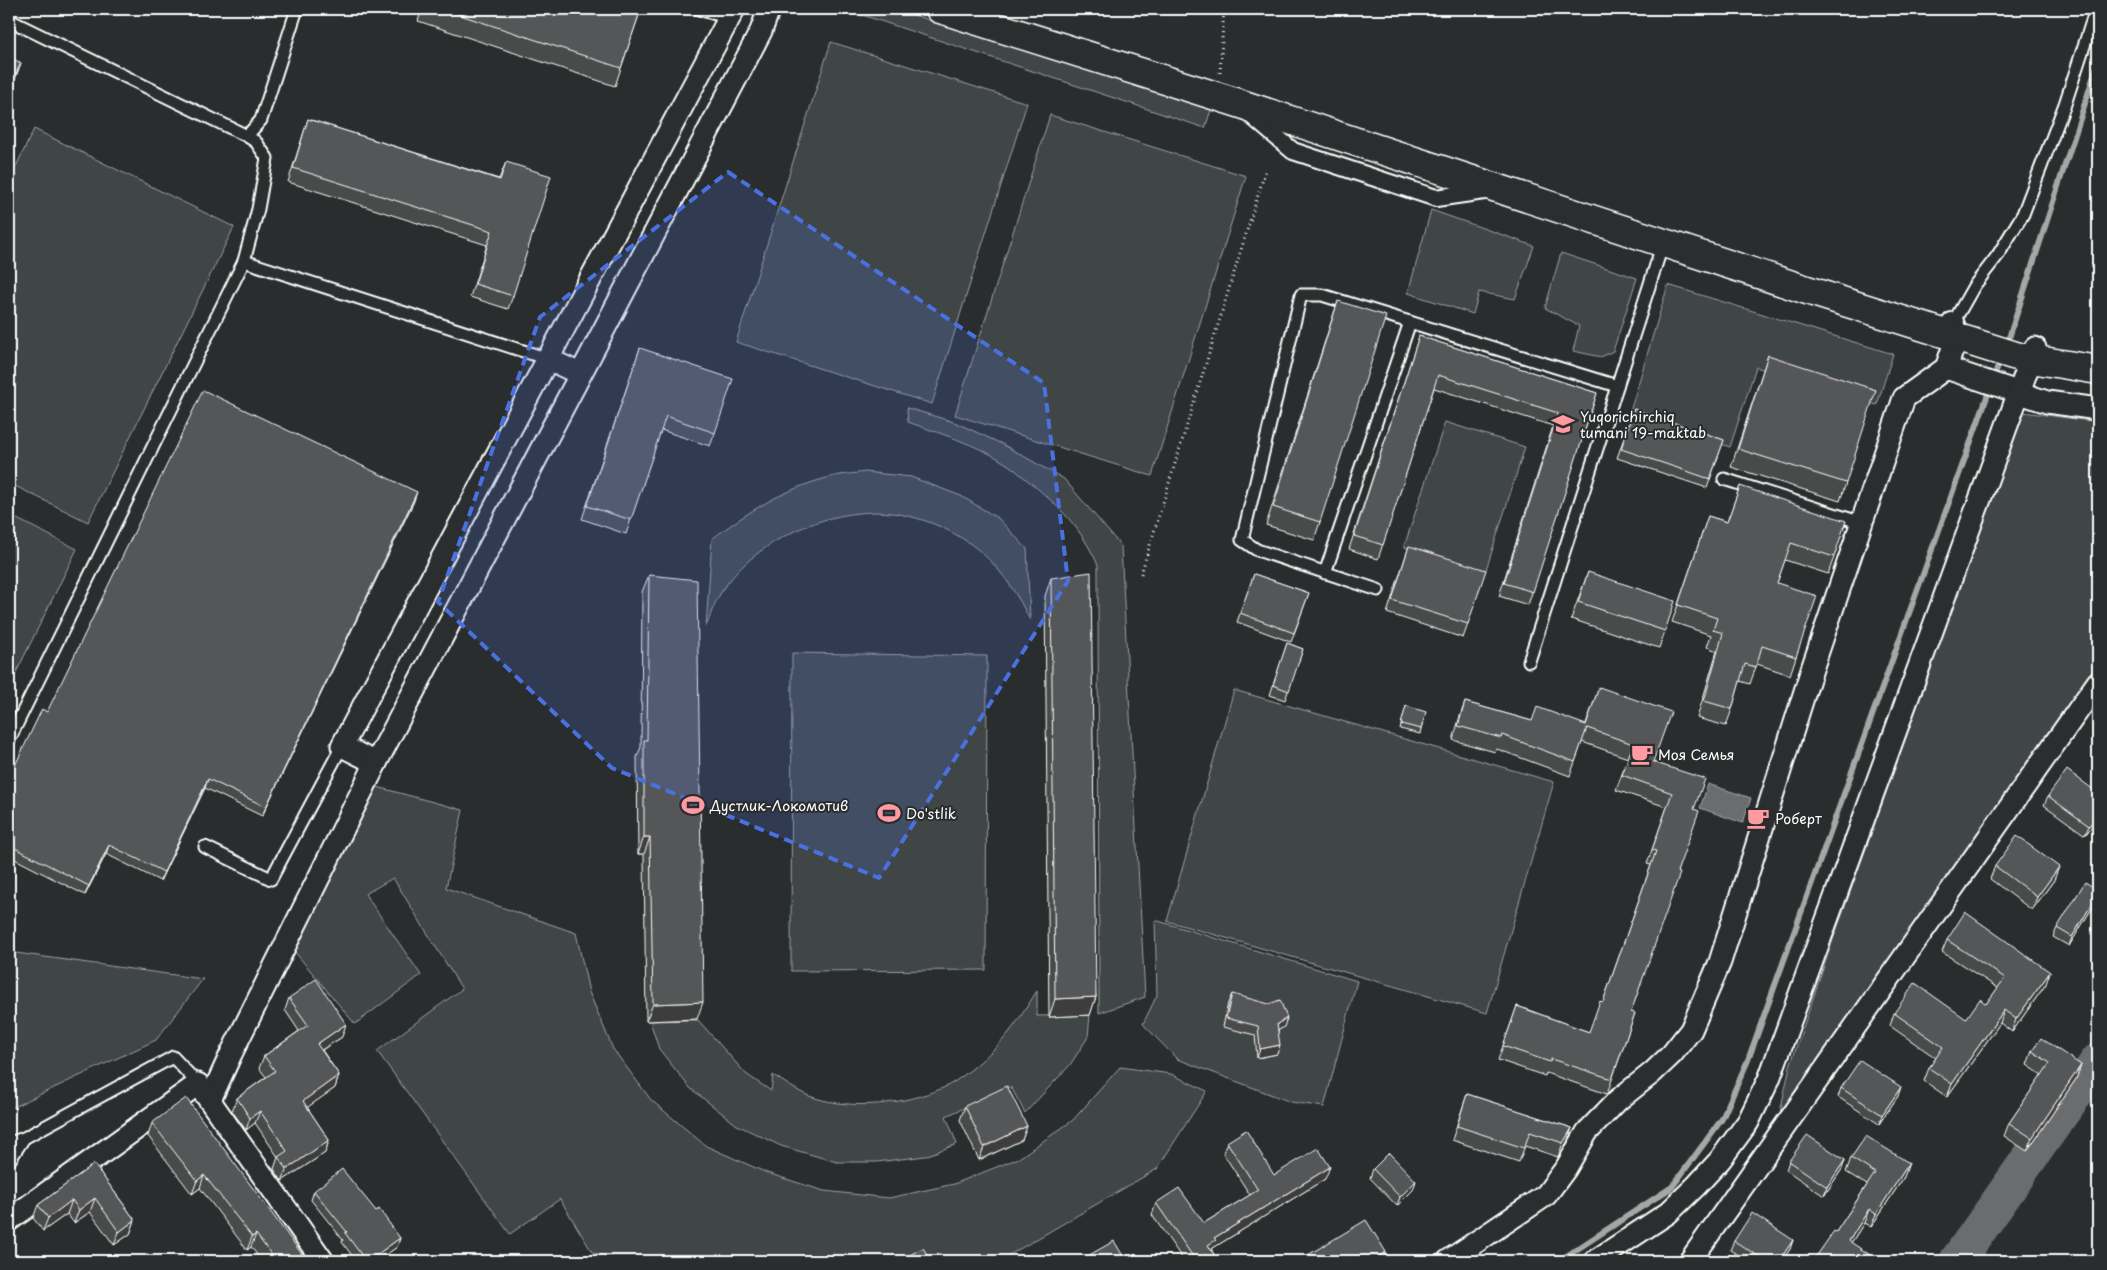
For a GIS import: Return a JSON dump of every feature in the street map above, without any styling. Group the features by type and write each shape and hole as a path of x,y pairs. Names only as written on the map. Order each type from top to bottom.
{"main road":[{"path":"940,9 1227,92 1957,332"},
{"path":"990,9 1500,188 1663,242 1957,332 2098,370"},
{"path":"2027,352 2098,356"}],"street":[{"path":"9,1220 204,1092 231,1054 376,763 761,31 769,9"},
{"path":"376,763 342,746 732,13 761,31"},
{"path":"663,143 693,158"},
{"path":"1448,1261 1546,1195 1566,1168 1587,1132 1618,1100 1672,1054 1691,1030 1720,962 1812,669 1904,398 1946,368 1957,332"},
{"path":"1595,1261 1668,1213 1696,1186 1720,1160 1748,1122 1769,1079 1816,953 2001,386 2027,352"},
{"path":"548,359 580,374"},
{"path":"1946,368 2047,402 2098,409"},
{"path":"1690,1261 2098,682"},
{"path":"204,1092 323,1261"}],"lane":[{"path":"247,136 261,120 297,9"},
{"path":"699,9 732,13"},
{"path":"1957,332 1974,286 1998,255 2023,214 2065,104 2096,9"},
{"path":"9,20 247,136 256,142 267,158 258,209 244,261 9,740"},
{"path":"1529,661 1663,242"},
{"path":"244,261 548,359"},
{"path":"1378,590 1257,550 1242,540 1301,295 1322,295 1617,386"},
{"path":"1325,573 1410,322"},
{"path":"1724,479 1862,523"},
{"path":"205,847 271,879 342,746"},
{"path":"9,1143 24,1138 173,1057 204,1092"},
{"path":"9,1161 24,1138"}],"path":[{"path":"1224,9 1227,92"},
{"path":"1141,574 1266,169"}],"highlighted area":[{"path":"728,172 1044,383 1068,581 879,878 612,768 438,602 540,317"}],"shaded area":[{"path":"844,9 895,9 1211,110 1205,128"},
{"path":"831,42 1027,103 932,404 736,342"},
{"path":"1050,115 1246,176 1152,476 955,415"},
{"path":"34,129 234,227 88,522 9,483 9,181"},
{"path":"1431,210 1534,246 1515,299 1479,292 1473,314 1408,293"},
{"path":"1561,253 1637,278 1613,351 1601,357 1573,351 1579,326 1545,308"},
{"path":"1668,285 1893,354 1877,405 1756,367 1730,447 1629,415"},
{"path":"907,408 954,422 1002,444 1064,479 1121,546 1145,997 1099,1013 1098,565 1085,540 1070,520 1016,471 995,457 971,445 908,422"},
{"path":"2023,412 2098,422 2098,664 1780,1112 1790,1066 1833,940"},
{"path":"1445,422 1525,447 1485,573 1404,547"},
{"path":"865,472 911,477 961,496 999,519 1027,549 1030,620 1015,593 997,568 973,545 951,532 916,518 892,513 868,512 843,515 818,522 794,531 771,544 733,576 713,607 706,627 712,539 752,511 796,488 832,477"},
{"path":"9,515 77,549 9,687"},
{"name":"Do'stlik","path":"792,653 987,656 986,970 791,971"},
{"path":"1234,690 1554,782 1487,1013 1167,921"},
{"path":"362,783 463,810 446,888 576,933 589,992 613,1049 651,1100 706,1146 767,1173 824,1191 889,1198 954,1184 1019,1158 1073,1120 1120,1067 1171,1074 1207,1091 1157,1169 999,1261 623,1261 592,1252 560,1199 510,1234 377,1051 462,989 393,878 365,894 421,975 355,1024 284,939"},
{"path":"1708,784 1751,798 1743,823 1700,808"},
{"path":"1155,920 1357,981 1324,1107 1291,1102 1177,1059 1143,1024 1157,995"},
{"path":"9,952 203,979 156,1040 9,1109"},
{"path":"1037,991 1037,1016 1090,1015 1088,1037 1070,1065 1025,1113 1011,1087 946,1116 957,1144 925,1156 877,1162 837,1162 781,1146 737,1125 690,1088 659,1049 650,1021 698,1020 746,1074 771,1091 773,1075 804,1094 825,1101 859,1105 876,1104 911,1099 927,1094 949,1085 963,1076 989,1054 1006,1036"}],"building":[{"path":"442,9 641,9 621,68"},
{"path":"9,57 21,63 9,88"},
{"path":"308,119 500,180 506,162 551,176 513,296 475,284 492,231 293,168"},
{"path":"1338,301 1386,316 1320,522 1273,507"},
{"path":"1419,336 1597,393 1533,592 1504,583 1558,413 1438,375 1383,545 1354,536"},
{"path":"640,348 733,379 715,433 666,416 631,520 587,506"},
{"path":"1768,355 1876,390 1846,483 1738,449"},
{"path":"203,390 417,492 266,807 208,779 164,872 109,845 89,886 9,845 9,778 42,709 47,712"},
{"path":"1634,409 1724,440 1710,479 1621,449"},
{"path":"1740,486 1846,521 1834,557 1791,543 1777,583 1817,596 1796,657 1762,646 1756,667 1745,664 1732,709 1704,701 1723,633 1713,630 1717,618 1678,605 1708,516 1727,522"},
{"path":"1409,546 1486,570 1468,624 1392,600"},
{"path":"1091,572 1096,997 1055,999 1051,578"},
{"path":"1588,572 1675,601 1665,631 1578,602"},
{"path":"1254,574 1309,593 1294,633 1240,613"},
{"name":"Дустлик-Локомотив","path":"649,575 697,580 703,1002 653,1004 650,837 644,837 644,740 647,740"},
{"path":"1287,643 1303,649 1289,691 1273,685"},
{"path":"1599,687 1671,712 1653,762 1705,779 1694,809 1699,811 1677,872 1680,873 1631,1012 1635,1013 1612,1079 1551,1059 1550,1062 1503,1046 1517,1006 1589,1032 1600,1001 1603,1002 1656,851 1652,850 1672,793 1622,775 1633,744 1587,728 1575,762 1502,735 1501,738 1458,726 1465,702 1532,721 1537,707 1586,725"},
{"path":"1406,706 1426,712 1421,729 1401,724"},
{"path":"2067,770 2098,793 2098,816 2089,826 2048,796"},
{"path":"2017,836 2059,867 2037,897 1995,866"},
{"path":"2085,882 2098,890 2098,894 2072,937 2057,928"},
{"path":"1965,912 2050,972 2016,1019 2004,1010 1952,1084 1929,1068 1943,1047 1894,1013 1915,983 1966,1019 1980,999 1986,1004 2005,978 1947,940"},
{"path":"316,979 346,1024 317,1044 339,1075 303,1101 329,1140 287,1169 278,1157 287,1151 260,1111 250,1118 237,1098 275,1071 264,1056 308,1025 289,998"},
{"path":"1232,994 1269,1004 1280,1000 1287,1018 1277,1024 1280,1045 1260,1049 1258,1026 1226,1018"},
{"path":"2041,1038 2081,1065 2032,1138 2009,1123 2050,1063 2032,1051"},
{"path":"1860,1060 1901,1087 1882,1115 1841,1088"},
{"path":"1007,1086 1027,1126 984,1147 965,1106"},
{"path":"1467,1094 1572,1128 1563,1143 1530,1132 1524,1148 1457,1126"},
{"path":"186,1098 307,1261 276,1261 256,1234 252,1237 204,1175 197,1181 152,1123"},
{"path":"1246,1130 1274,1175 1318,1148 1330,1167 1214,1238 1216,1240 1208,1245 1218,1261 1196,1261 1156,1203 1179,1188 1204,1223 1258,1190 1227,1142"},
{"path":"1807,1135 1845,1160 1827,1187 1789,1161"},
{"path":"1866,1136 1909,1163 1876,1214 1869,1209 1849,1241 1879,1261 1813,1261 1834,1231 1836,1232 1875,1173 1851,1158"},
{"path":"1389,1153 1416,1181 1400,1197 1373,1169"},
{"path":"94,1164 135,1220 119,1232 95,1198 79,1210 72,1200 48,1218 38,1205"},
{"path":"342,1169 376,1211 379,1209 400,1238 368,1261 366,1261 345,1233 347,1232 314,1191"},
{"path":"1752,1213 1793,1240 1779,1261 1766,1261 1734,1241"},
{"path":"1366,1220 1386,1252 1371,1261 1298,1261"},
{"path":"1114,1241 1126,1261 1079,1261"},
{"path":"923,1248 931,1261 898,1261"},
{"path":"433,1257 436,1261 426,1261"}],"waterway":[{"path":"2006,347 2098,63"},
{"path":"1559,1261 1672,1187 1722,1119 1748,1060 2001,358"},
{"path":"1957,1261 2098,1061"}],"place":[{"name":"Yuqorichirchiq tumani 19-maktab","path":"1563,424"},
{"name":"Моя Семья","path":"1642,754"},
{"name":"Дустлик-Локомотив","path":"693,805"},
{"name":"Do'stlik","path":"889,813"},
{"name":"Роберт","path":"1758,818"}]}
